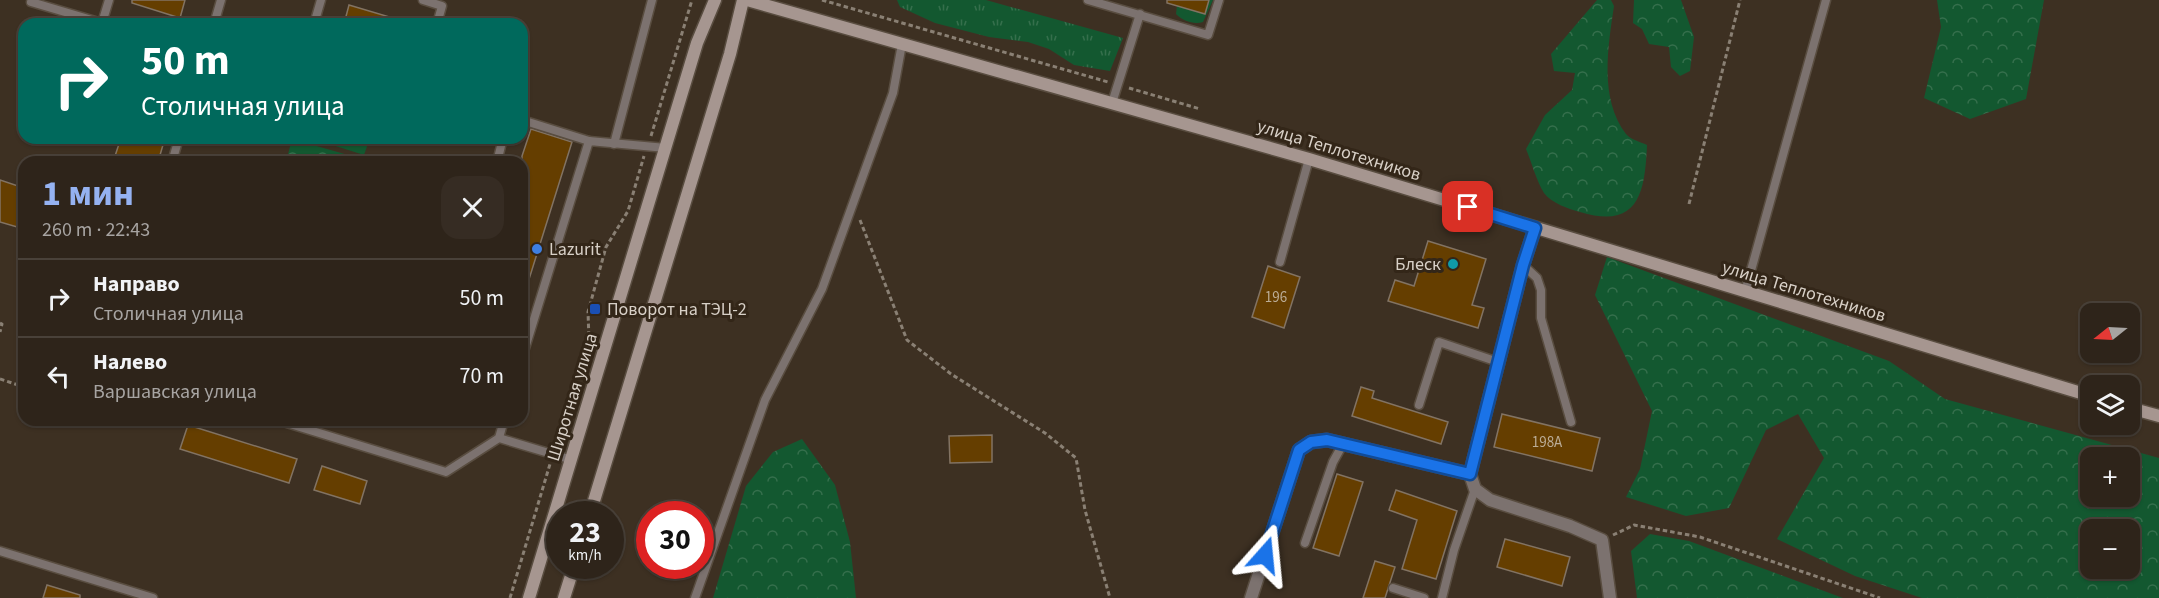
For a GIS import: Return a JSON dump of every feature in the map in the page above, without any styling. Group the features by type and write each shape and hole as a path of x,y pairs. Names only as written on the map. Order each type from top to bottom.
{"main road":[{"name":"Широтная улица","path":"529,598 697,43 715,0"},
{"name":"улица Теплотехников","path":"745,0 1310,159 2080,393"},
{"path":"594,501 745,0"},
{"path":"2140,411 2159,416"},
{"path":"564,598 570,579"}],"street":[{"path":"1535,228 1523,265 1470,474 1475,489 1490,500 1570,526 1602,540 1610,598"},
{"path":"1251,598 1299,450 1311,442 1327,440 1470,474"}],"lane":[{"path":"105,18 110,0"},
{"path":"216,18 221,0"},
{"path":"316,18 321,0"},
{"path":"423,0 443,3 439,18"},
{"path":"614,144 652,0"},
{"path":"1088,0 1208,35 1220,0"},
{"path":"1745,292 1826,0"},
{"path":"31,2 87,18"},
{"path":"1112,103 1140,14"},
{"path":"695,598 765,400 822,289 893,93 902,44"},
{"path":"528,122 589,141 666,148"},
{"path":"528,339 589,141"},
{"path":"1280,262 1310,159"},
{"path":"1523,265 1537,278 1541,318 1571,422"},
{"path":"1419,405 1438,342 1498,362"},
{"path":"296,426 446,472 499,438 502,426"},
{"path":"499,438 572,460"},
{"path":"1305,543 1333,462 1343,444"},
{"path":"1442,598 1454,550 1475,489"},
{"path":"0,551 153,598"},
{"path":"1393,588 1424,598"}],"path":[{"path":"510,598 589,340 588,312 606,247 628,211 692,0"},
{"path":"822,0 1200,109"},
{"path":"1689,204 1740,0"},
{"path":"853,201 907,340 951,374 1045,433 1076,458 1085,510 1110,598"},
{"path":"0,323 2,324 0,332"},
{"path":"0,379 18,385"},
{"path":"1602,540 1634,525 1700,537 1880,598"}],"green space":[{"path":"897,0 986,0 1123,38 1110,71 1074,65 1049,49 1028,42 989,37 935,23 900,7"},
{"path":"1209,0 1213,0 1203,22 1189,22 1176,14 1177,6 1205,14"},
{"path":"1597,0 1611,0 1614,6 1608,72 1612,105 1617,120 1626,134 1647,145 1644,178 1640,192 1635,203 1627,211 1615,216 1580,212 1551,200 1541,188 1526,149 1545,115 1572,90 1575,73 1554,71 1551,54"},
{"path":"1634,0 1681,0 1694,37 1690,71 1680,76 1671,67 1669,47 1649,44 1642,29 1633,23"},
{"path":"1937,0 2044,0 2026,99 1970,119 1924,98 1941,27"},
{"path":"291,144 310,144 352,156 288,156"},
{"path":"329,144 368,144 364,155"},
{"path":"1607,257 1889,361 1945,399 2119,447 2080,447 2080,507 2140,507 2140,453 2159,458 2159,598 1922,598 1855,576 1777,539 1824,458 1798,414 1766,430 1729,508 1686,516 1626,497 1640,469 1652,411 1595,295"},
{"path":"802,439 835,485 850,542 856,598 713,598 746,486 773,452"},
{"path":"1650,534 1689,541 1843,598 1637,598 1631,551"}],"building":[{"path":"132,0 185,0 180,18 132,3"},
{"path":"1167,0 1209,0 1205,14 1167,3"},
{"path":"349,5 393,18 346,18"},
{"path":"531,129 572,142 528,282 528,156 522,156 528,144"},
{"path":"119,144 163,144 160,156 115,156"},
{"path":"0,180 18,186 18,227 0,222"},
{"path":"1428,241 1486,259 1472,305 1484,308 1478,328 1388,301 1395,280 1414,286"},
{"path":"1268,266 1300,277 1284,328 1252,317"},
{"path":"1361,387 1374,391 1372,398 1448,422 1441,444 1352,416"},
{"path":"1502,414 1600,438 1592,471 1494,447"},
{"path":"188,426 191,426 297,459 289,483 180,449"},
{"path":"992,435 992,462 950,463 949,436"},
{"path":"322,466 367,481 360,504 314,490"},
{"path":"1337,474 1363,482 1339,556 1313,548"},
{"path":"1396,490 1457,511 1436,579 1402,569 1417,520 1389,510"},
{"path":"1505,539 1570,557 1562,586 1497,567"},
{"path":"1375,561 1395,567 1385,598 1363,598"},
{"path":"47,585 80,595 80,598 43,598"}],"place":[{"name":"Lazurit","path":"537,249"},
{"name":"Блеск","path":"1453,264"},
{"name":"Поворот на ТЭЦ-2","path":"595,309"}],"route":[{"path":"1265,555 1299,450 1311,442 1327,440 1470,474 1523,265 1535,228 1468,207"}]}
